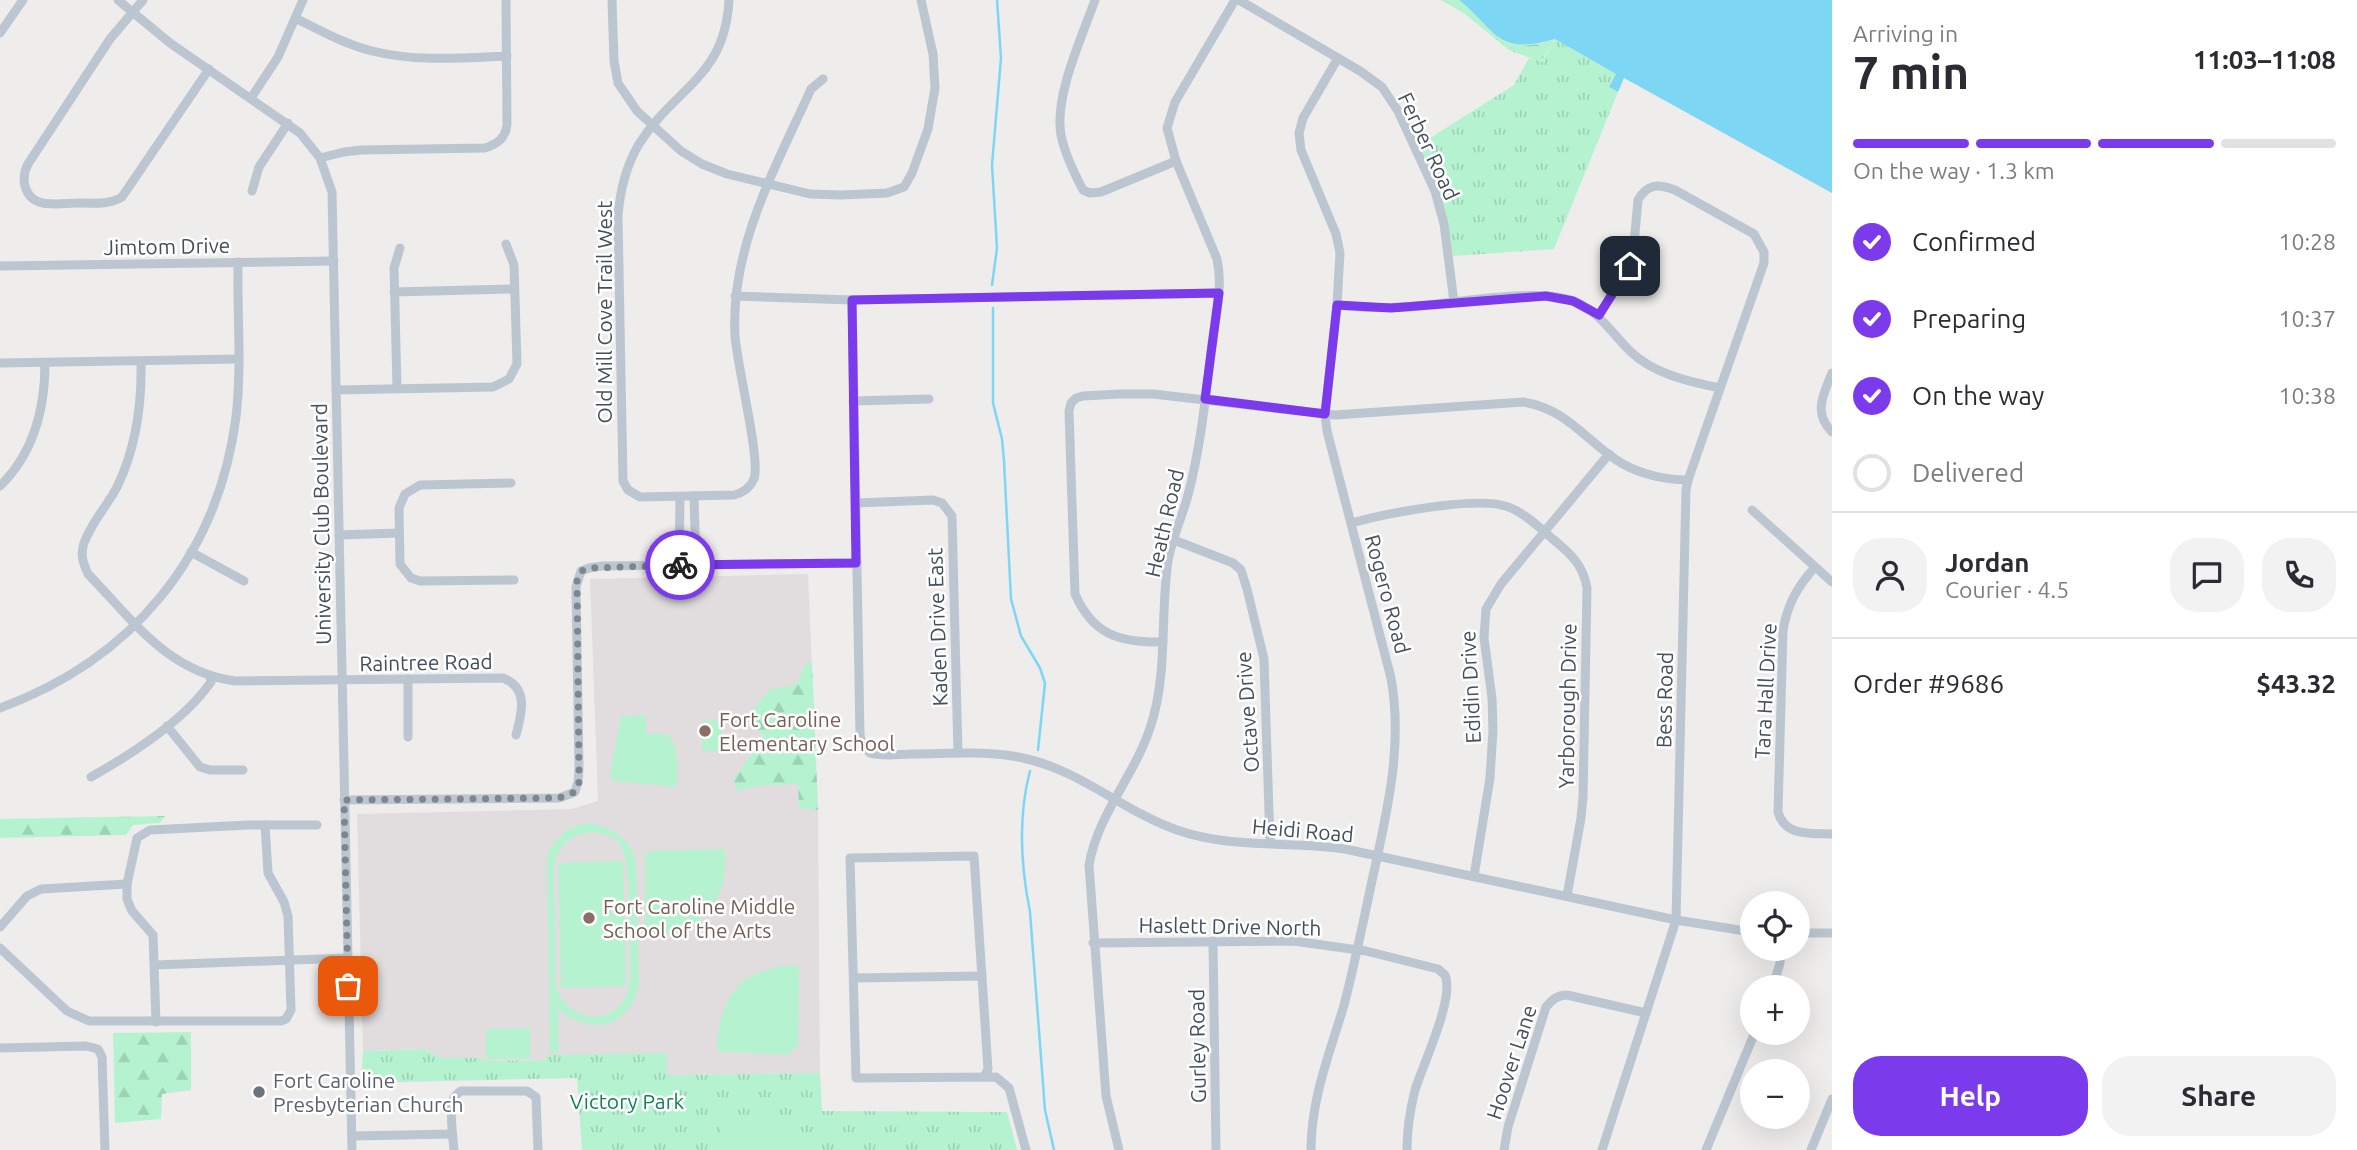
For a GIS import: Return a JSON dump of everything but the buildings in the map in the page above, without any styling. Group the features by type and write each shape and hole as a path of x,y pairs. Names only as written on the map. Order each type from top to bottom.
{"street":[{"path":"0,33 23,0"},
{"name":"University Club Boulevard","path":"118,0 170,44 300,133 320,158 332,192 352,1150"},
{"path":"143,0 110,39 28,164 24,180 31,197 42,203 109,202 122,197 209,69"},
{"path":"251,98 278,57 297,19 303,0"},
{"path":"320,158 361,150 485,148 499,142 507,125 506,0"},
{"path":"612,0 614,61 618,83 637,111 681,151 702,164 727,174 819,195 887,193 904,187 912,173 928,129 935,88 933,54 921,0"},
{"name":"Old Mill Cove Trail West","path":"680,497 640,497 628,489 623,481 618,216 620,194 626,171 639,145 713,60 727,27 729,0"},
{"path":"1094,0 1068,80 1060,117 1060,133 1067,156 1083,190 1090,193 1101,192 1176,161"},
{"name":"Ferber Road","path":"1237,0 1338,58 1382,87 1398,111 1434,191 1444,224 1454,302"},
{"name":"Heath Road","path":"1119,1150 1106,1097 1089,865 1097,835 1143,748 1151,727 1161,674 1168,561 1194,469 1219,293 1220,270 1217,259 1168,137 1170,115 1192,72 1237,0"},
{"path":"297,19 351,44 394,55 434,59 507,56"},
{"name":"Rogero Road","path":"1311,1150 1316,1097 1357,950 1395,766 1395,708 1381,631 1327,431 1325,414 1340,253 1336,234 1301,150 1299,133 1303,118 1338,58"},
{"path":"679,565 680,497 741,493 750,486 755,473 751,431 738,365 736,296 752,221 811,89 823,79"},
{"path":"252,191 259,167 288,123"},
{"name":"Bess Road","path":"1599,315 1630,266 1638,200 1650,186 1664,186 1675,190 1754,234 1764,251 1764,263 1688,480 1676,920 1602,1150"},
{"path":"336,390 493,387 509,379 516,364 514,265 506,244"},
{"path":"397,388 394,268 400,248"},
{"name":"Jimtom Drive","path":"0,266 334,261"},
{"path":"0,708 33,695 85,667 111,648 167,589 191,552 217,496 236,419 237,262"},
{"path":"394,292 514,289"},
{"path":"736,296 852,300 1219,293"},
{"path":"1337,305 1391,308 1555,296 1573,301 1599,315 1624,345 1643,361 1675,376 1720,388"},
{"path":"344,800 559,798 575,792 579,782 576,587 581,571 603,566 856,563 852,300"},
{"path":"0,363 238,359"},
{"name":"Raintree Road","path":"141,361 140,404 131,447 117,485 89,533 82,551 83,564 88,574 136,623 176,661 210,676 235,681 497,677 517,686 522,700 522,715 516,734"},
{"path":"0,486 17,465 36,428 44,393 45,363"},
{"path":"1832,373 1820,411 1822,419 1832,432"},
{"path":"1163,642 1132,641 1108,634 1086,617 1075,594 1069,425 1071,403 1076,398 1153,394 1346,415 1523,402 1558,413 1623,464 1645,473 1688,480"},
{"path":"853,401 929,399"},
{"name":"Edidin Drive","path":"1474,876 1490,778 1493,732 1492,698 1484,638 1484,620 1488,604 1494,593 1609,454"},
{"path":"511,483 420,485 405,494 400,502 398,533 400,564 411,578 420,581 514,580"},
{"path":"694,496 696,565"},
{"name":"Kaden Drive East","path":"856,503 933,500 942,503 952,516 958,753"},
{"name":"Yarborough Drive","path":"1351,523 1428,508 1499,504 1520,512 1576,559 1587,588 1583,797 1567,896"},
{"path":"1752,510 1832,582"},
{"path":"339,535 398,533"},
{"name":"Octave Drive","path":"1174,540 1233,563 1241,570 1244,579 1264,659 1270,843"},
{"path":"191,552 244,581"},
{"name":"Heidi Road","path":"856,563 860,735 864,748 874,755 958,753 1012,756 1040,762 1080,779 1115,800 1187,833 1233,842 1324,846 1676,920 1740,930"},
{"name":"Tara Hall Drive","path":"1815,567 1799,585 1788,605 1781,643 1778,812 1783,824 1793,831 1832,834"},
{"path":"90,777 167,726 206,690 211,682 210,676"},
{"path":"408,679 408,737"},
{"path":"167,726 200,767 210,770 243,770"},
{"path":"0,948 67,1012 94,1022 281,1021 291,1010 288,916 284,902 268,873 265,825"},
{"path":"156,1022 153,935 129,907 127,884 137,838 146,832 265,825 317,825"},
{"path":"984,1076 988,1069 974,856 850,858 856,1078 996,1076 1009,1088 1026,1150"},
{"path":"0,926 27,896 41,889 127,884"},
{"path":"1810,933 1832,933"},
{"name":"Gurley Road","path":"1213,941 1216,1150"},
{"name":"Haslett Drive North","path":"1093,943 1293,941 1357,950 1438,970 1445,975 1448,985 1440,1023 1412,1102 1407,1150"},
{"path":"155,965 347,958"},
{"path":"854,978 982,976"},
{"name":"Hoover Lane","path":"1504,1150 1508,1127 1546,1007 1551,1001 1558,996 1567,995 1646,1013"},
{"path":"1706,1150 1750,1045"},
{"path":"0,1048 86,1046 98,1049 102,1056 105,1150"},
{"path":"454,1150 453,1100 461,1091 527,1091 536,1097 538,1150"},
{"path":"1811,1150 1830,1111 1832,1099"},
{"path":"352,1136 452,1134"}],"shaded area":[{"name":"Fort Caroline Middle School of the Arts","path":"808,574 818,810 820,1073 667,1075 667,1054 547,1056 547,1060 485,1061 481,1058 441,1058 424,1049 363,1051 357,814 572,809 598,801 590,579"}],"green space":[{"path":"1441,0 1459,0 1499,38 1509,43 1536,44 1555,39 1541,62 1509,50 1465,14"},
{"path":"1555,39 1616,74 1609,87 1618,92 1554,249 1453,256 1446,215 1419,145 1514,85 1529,58 1542,62"},
{"path":"812,662 818,810 799,808 798,784 757,786 736,791 734,779 764,735 756,728 753,710 769,690 796,684 806,664"},
{"path":"646,715 646,734 668,734 675,747 678,766 676,787 614,781 610,774 621,716"},
{"path":"722,720 723,751 702,751 701,721"},
{"path":"165,816 160,823 133,825 126,835 0,838 0,819"},
{"path":"587,823 618,834 636,860 639,984 627,1011 618,1019 607,1023 583,1023 558,1009 558,1052 550,1053 547,855 563,834","holes":["594,832 619,843 623,852 630,930 628,992 616,1009 598,1016 582,1015 568,1006 559,993 555,976 554,864 563,845 573,837"]},
{"path":"725,849 724,878 713,904 705,914 696,922 673,933 646,937 645,857 649,851"},
{"path":"623,861 626,986 561,988 558,863"},
{"path":"778,966 799,966 798,1046 787,1055 717,1051 723,1011 732,994 746,979"},
{"path":"530,1028 530,1058 486,1059 486,1029"},
{"path":"191,1032 191,1090 162,1094 161,1119 115,1123 113,1033"},
{"name":"Victory Park","path":"424,1049 441,1058 482,1058 485,1061 547,1060 547,1055 667,1053 667,1075 820,1073 822,1111 1007,1112 1017,1150 582,1150 577,1078 361,1083 363,1051"},
{"path":"796,1121 796,1150 722,1150 722,1123"}],"water":[{"path":"1459,0 1832,0 1832,193 1624,78 1618,92 1609,87 1616,74 1555,39 1521,45 1499,38"}],"waterway":[{"path":"992,285 997,248 992,165 1001,58 997,0"},
{"path":"993,308 993,403 1002,439 1011,599 1021,636 1040,668 1045,683 1038,750"},
{"path":"1030,771 1022,824 1023,859 1030,912 1045,1110 1054,1150"}],"way so far":[{"path":"348,986 344,800 559,798 575,792 579,782 577,579 581,571 603,566 680,565"}],"place":[{"name":"Fort Caroline Elementary School","path":"705,731"},
{"name":"Fort Caroline Middle School of the Arts","path":"589,918"},
{"name":"Fort Caroline Presbyterian Church","path":"259,1092"}],"route":[{"path":"680,565 856,563 852,300 1219,293 1205,399 1325,414 1337,305 1391,308 1555,296 1573,301 1599,315 1630,266"}]}
